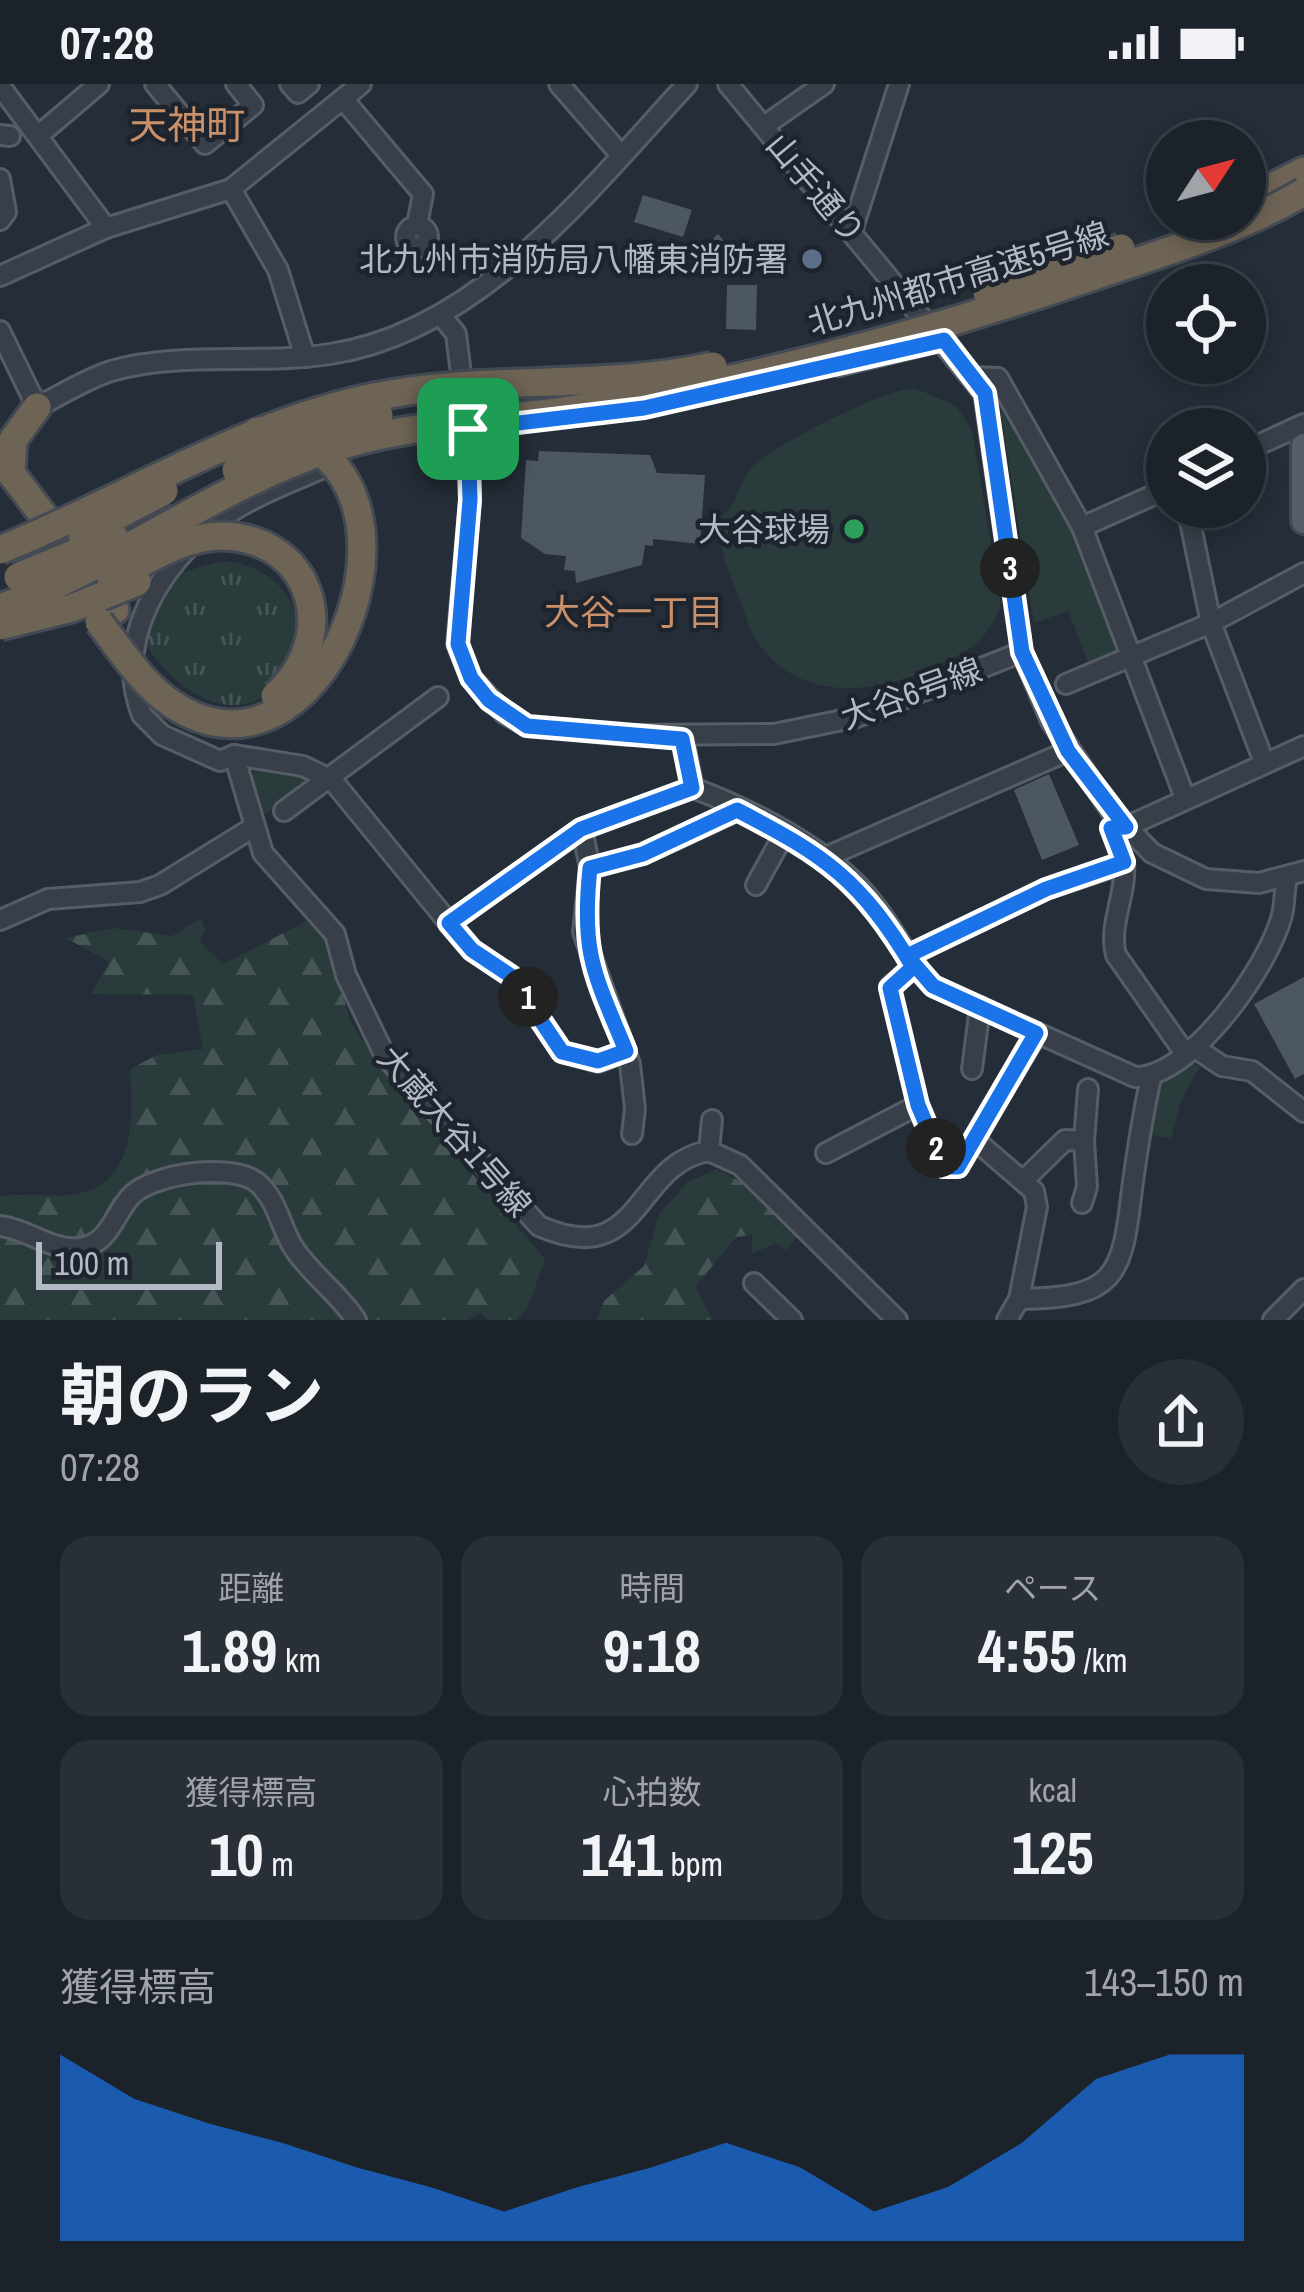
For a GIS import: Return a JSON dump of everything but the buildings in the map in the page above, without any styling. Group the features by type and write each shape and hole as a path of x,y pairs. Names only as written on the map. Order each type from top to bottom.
{"highway":[{"path":"1266,190 1304,170"},
{"name":"北九州都市高速5号線","path":"7,589 75,577 237,489 324,451 394,432 694,389 858,349 1051,291 1235,226 1304,192"},
{"path":"0,550 221,446 320,411 417,389 688,372 855,331 1146,237"},
{"path":"0,433 10,419 37,407"},
{"path":"0,533 199,437 266,432 305,446 347,485 362,522 357,601 334,654 295,699 256,721 218,723 176,707 146,682 107,616 10,473 13,440 37,407"},
{"path":"7,589 74,538 214,464 252,456 288,459 323,479 346,508 362,562"},
{"path":"0,483 107,616 167,685 196,704 221,712 254,707 278,695 305,657 315,628 308,592 292,567 255,542 228,536 193,540 88,588 7,589"},
{"path":"0,626 72,608 184,562 226,554 267,564 296,592 306,612 305,657"}],"main road":[{"path":"1303,504 1304,446"}],"street":[{"path":"39,135 99,84"},
{"path":"154,84 206,144 253,105 236,84"},
{"path":"290,84 298,93 309,84"},
{"path":"0,276 106,228 231,189 361,84"},
{"path":"559,84 620,154"},
{"path":"0,313 0,329 37,407 111,371 305,357 367,346 441,315 503,274 687,84"},
{"name":"山手通り","path":"728,84 985,393 1022,652 1068,751 1152,853 1206,879 1246,883 1295,874"},
{"path":"764,126 824,84"},
{"path":"852,231 899,84"},
{"path":"0,86 106,228"},
{"path":"343,99 423,194 417,225"},
{"path":"0,179 6,212 0,220"},
{"path":"231,189 278,270 305,357"},
{"name":"大谷6号線","path":"441,315 456,334 468,429 470,500 458,644 471,678 489,700 527,726 682,739 774,734 857,717 1022,652"},
{"path":"626,1051 598,1061 562,1052 511,976 472,950 332,780 303,766 234,755 220,761 190,750 142,715 132,658 140,622 160,580 220,520 364,448 468,429 644,408 944,340"},
{"path":"974,377 998,378 1082,527 1185,797"},
{"path":"1266,441 1304,424"},
{"path":"1082,527 1146,498"},
{"path":"1191,528 1211,623 1264,762"},
{"path":"1066,684 1211,623 1304,572"},
{"path":"284,811 332,780 438,697"},
{"path":"682,739 692,788"},
{"path":"1304,746 1126,827 1111,828 1124,862 1126,886 1111,937 1116,955 1189,1050 1222,1066 1252,1071 1304,1112"},
{"path":"826,857 1068,751"},
{"path":"0,920 47,899 160,885 254,827 249,793 234,755"},
{"path":"449,923 581,829 692,788 826,857 872,901 910,961 933,986 1135,1076 1151,1077 1189,1050 1235,1005 1282,917 1295,874"},
{"path":"590,868 643,854 737,810"},
{"name":"大蔵大谷1号線","path":"254,827 263,853 334,934 346,974 385,1056 539,1226 561,1235 603,1236 622,1226 680,1162 710,1151"},
{"path":"581,829 590,868 583,932 592,970 626,1051 635,1109 632,1134"},
{"path":"756,885 784,834"},
{"path":"1036,1033 958,1167 944,1167 918,1105 890,988 910,961 1046,889 1124,862"},
{"path":"972,1069 980,1007"},
{"path":"1019,1299 1064,1298 1105,1282 1121,1260 1130,1239 1139,1133 1151,1077"},
{"path":"1082,1203 1087,1187 1088,1089"},
{"path":"826,1153 918,1105"},
{"path":"712,1120 710,1151 740,1165 897,1320"},
{"path":"1025,1179 1065,1140 1084,1141"},
{"path":"975,1141 1025,1179 1036,1207 1019,1299 1007,1320"},
{"path":"2,1226 61,1247 80,1248 106,1234 131,1196 148,1182 225,1173 252,1179 278,1211 290,1244 315,1278 356,1320"},
{"path":"754,1283 792,1320"},
{"path":"1274,1320 1304,1289"}],"green space":[{"name":"大谷球場","path":"915,388 956,406 972,430 1001,604 989,628 954,658 886,684 863,688 819,685 778,665 754,636 724,558 719,517 731,506 749,470 768,454 857,407"},
{"path":"998,394 1076,529 1124,654 1090,667 1068,611 1034,623"},
{"path":"223,561 267,575 282,589 298,624 297,645 275,686 257,700 238,705 199,696 181,684 141,635 168,576"},
{"path":"260,769 312,776 316,784 259,817 249,776"},
{"path":"201,918 205,929 200,942 223,964 307,921 326,936 351,1023 380,1066 545,1259 528,1307 517,1320 488,1320 480,1313 468,1320 0,1320 0,1196 76,1194 102,1184 115,1172 128,1140 130,1069 157,1055 203,1049 193,995 91,994 109,962 66,938 113,928 172,936"},
{"path":"1183,1057 1200,1067 1181,1100 1171,1139 1147,1134 1157,1082"},
{"path":"717,1169 760,1192 800,1233 786,1250 777,1243 752,1253 752,1235 736,1237 695,1287 713,1320 597,1320 604,1301 644,1266 659,1214 688,1182"}],"place":[{"name":"北九州市消防局八幡東消防署","path":"812,259"},
{"name":"大谷球場","path":"854,529"}],"district":[{"name":"天神町","path":"187,125"},
{"name":"大谷一丁目","path":"634,612"}],"route":[{"path":"468,429 470,500 458,644 471,678 489,700 527,726 682,739 692,788 581,829 461,920 449,923 472,950 511,976 562,1052 598,1061 626,1051 592,970 583,932 590,868 643,854 737,810 826,857 872,901 907,956 913,967 890,988 907,1062 918,1105 944,1167 958,1167 1036,1033 933,986 907,956 1046,889 1124,862 1111,828 1126,827 1068,751 1022,652 985,393 944,340 644,408 468,429"}]}
